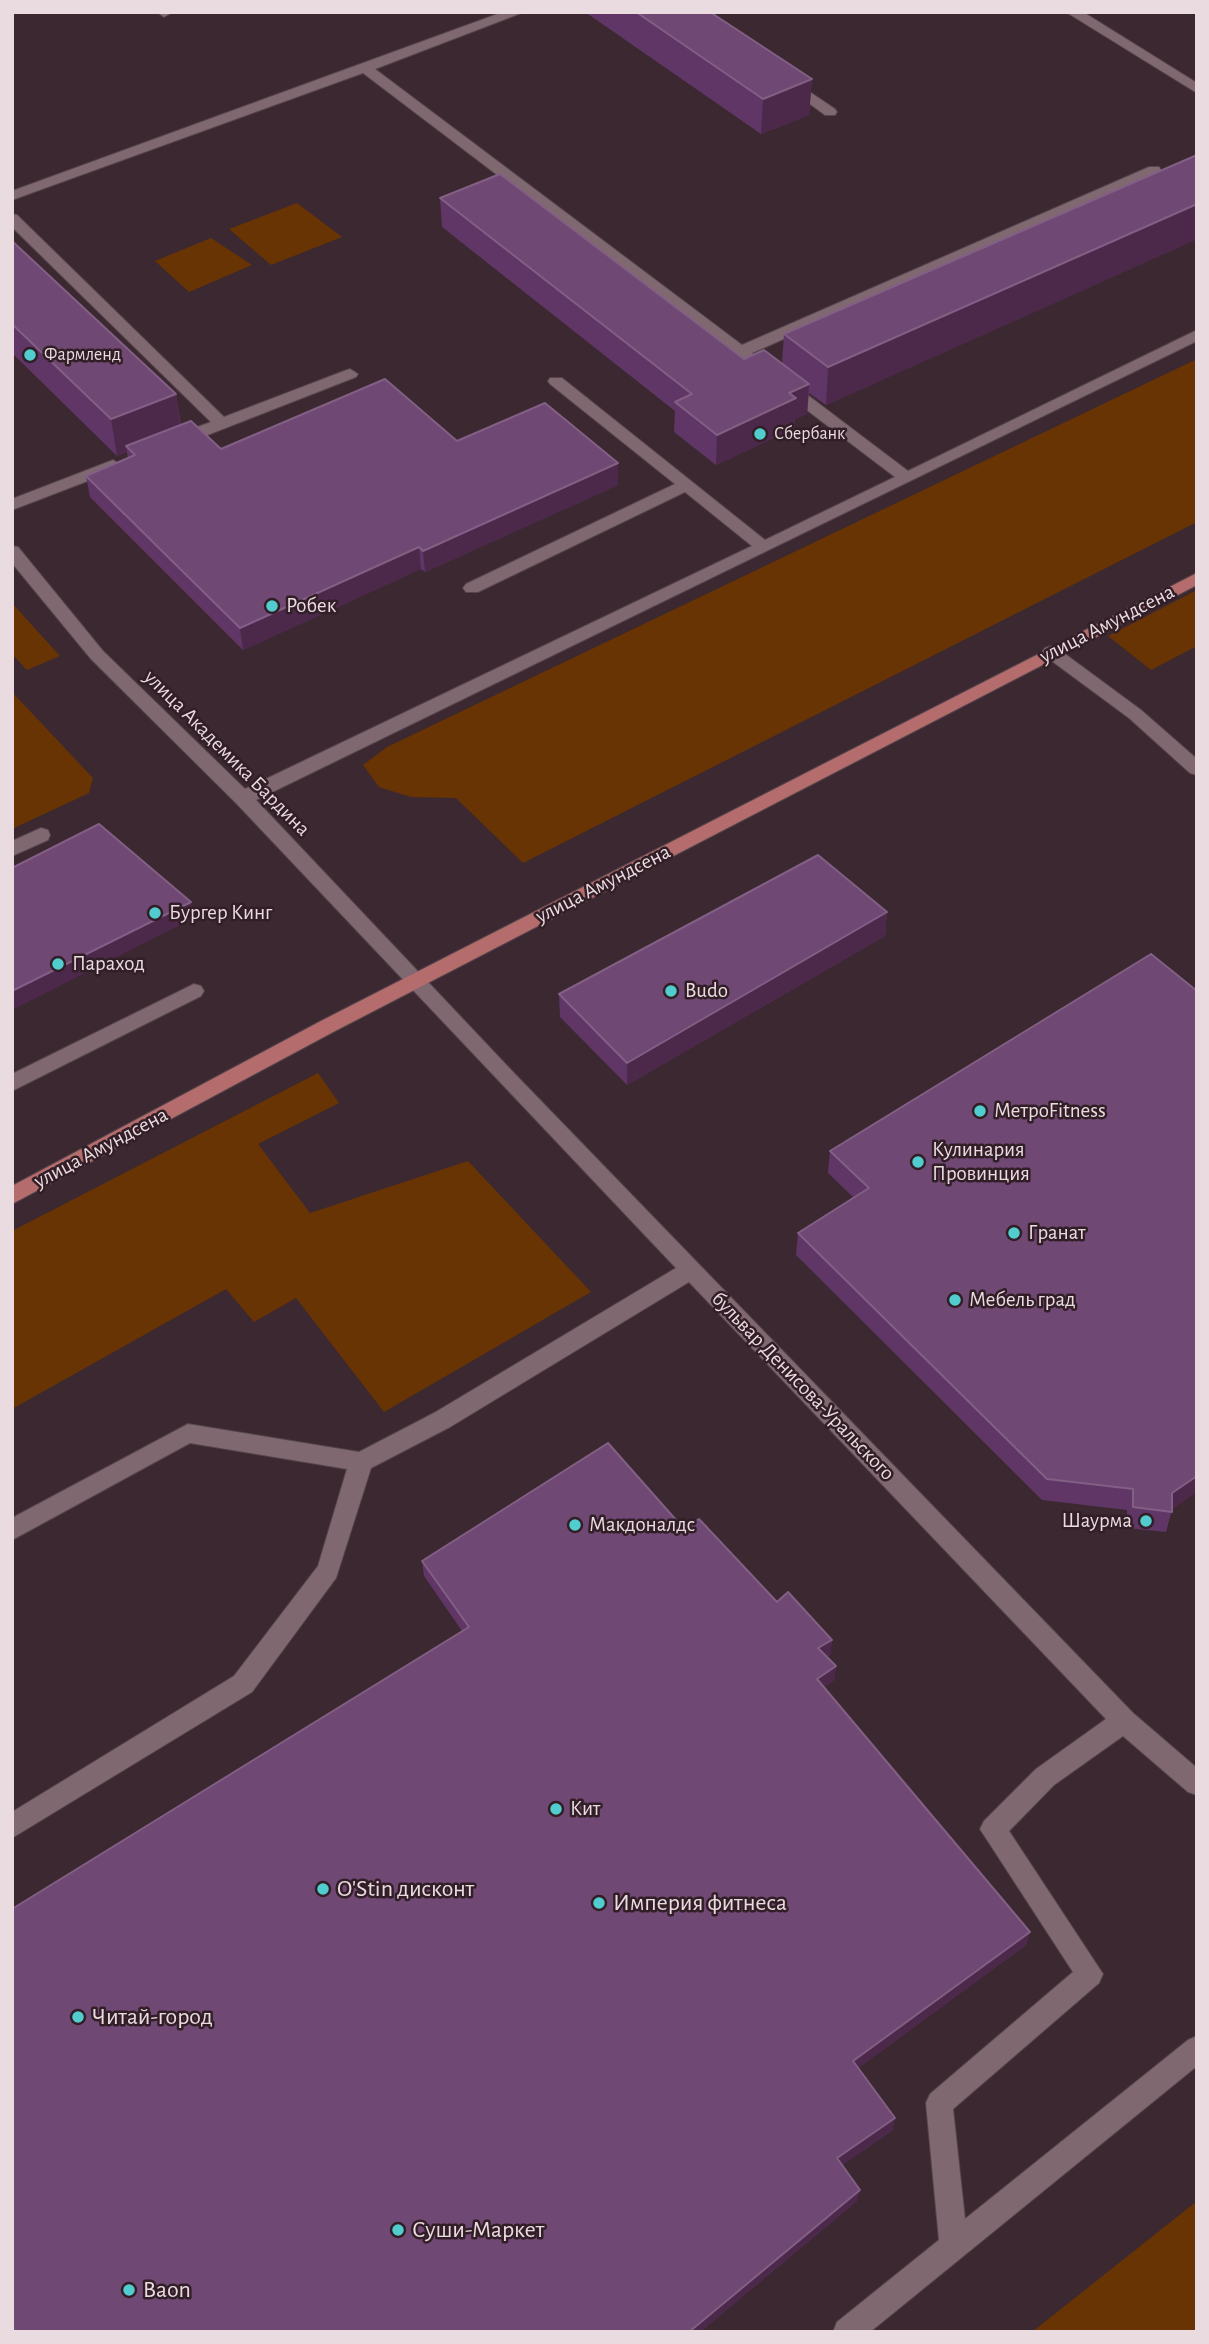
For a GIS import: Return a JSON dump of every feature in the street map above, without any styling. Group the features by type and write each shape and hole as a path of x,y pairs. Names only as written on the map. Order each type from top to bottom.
{"main road":[{"name":"улица Амундсена","path":"12,1196 415,981 1197,578"}],"street":[{"path":"12,196 517,12"},
{"path":"1073,12 1197,89"},
{"path":"365,68 907,478"},
{"path":"776,73 830,112"},
{"path":"740,352 1154,170"},
{"path":"12,218 221,423"},
{"path":"243,798 1197,335"},
{"path":"158,448 350,374"},
{"path":"556,381 764,547"},
{"path":"12,505 133,458"},
{"path":"472,587 687,485"},
{"name":"улица Академика Бардина","path":"12,551 97,655 243,798 415,981"},
{"path":"1051,652 1135,714 1197,769"},
{"path":"12,849 41,835"},
{"name":"бульвар Денисова-Уральского","path":"415,981 1124,1721 1197,1784"},
{"path":"12,1083 194,991"},
{"path":"12,1530 188,1433 361,1462 442,1420 691,1270"},
{"path":"12,1826 243,1684 328,1571 361,1462"},
{"path":"954,2247 939,2103 1090,1974 993,1829 1045,1777 1124,1721"},
{"path":"847,2332 1197,2049"}],"shaded area":[{"path":"297,203 342,237 271,265 229,229"},
{"path":"211,238 252,265 189,292 155,261"},
{"path":"1197,359 1197,522 523,863 456,798 411,797 379,787 363,765 387,747"},
{"path":"1197,590 1197,646 1151,670 1108,636"},
{"path":"12,603 60,656 27,670 12,654"},
{"path":"12,692 93,778 89,793 12,829"},
{"path":"318,1073 339,1103 258,1144 310,1213 468,1161 591,1292 384,1412 296,1298 254,1322 226,1289 12,1409 12,1231"},
{"path":"1197,2201 1197,2332 1032,2332"}],"building":[{"path":"636,12 710,12 812,79 763,99"},
{"path":"1197,155 1197,204 828,367 784,334"},
{"path":"500,174 744,359 764,350 809,384 789,393 796,398 717,435 675,402 692,394 440,198"},
{"path":"12,241 176,394 111,419 12,324"},
{"path":"385,379 457,441 545,403 618,463 423,551 419,547 240,628 86,476 135,455 126,446 191,421 221,449"},
{"name":"Параход","path":"99,824 191,902 12,991 12,868"},
{"path":"818,855 887,912 627,1063 559,994"},
{"name":"Гранат","path":"1151,954 1197,991 1197,1476 1172,1493 1172,1512 1133,1507 1133,1489 1047,1479 798,1233 869,1188 830,1151"},
{"name":"Кит","path":"608,1443 684,1529 699,1519 777,1602 788,1592 832,1640 818,1648 836,1666 817,1679 1030,1932 853,2061 895,2118 837,2158 860,2190 689,2332 12,2332 12,1909 469,1627 422,1561"}],"place":[{"name":"Фармленд","path":"30,355"},
{"name":"Сбербанк","path":"760,434"},
{"name":"Робек","path":"272,606"},
{"name":"Бургер Кинг","path":"155,913"},
{"name":"Параход","path":"58,964"},
{"name":"Budo","path":"671,991"},
{"name":"МетроFitness","path":"980,1111"},
{"name":"Кулинария Провинция","path":"918,1162"},
{"name":"Гранат","path":"1014,1233"},
{"name":"Мебель град","path":"955,1300"},
{"name":"Шаурма","path":"1146,1521"},
{"name":"Макдоналдс","path":"575,1525"},
{"name":"Кит","path":"556,1809"},
{"name":"O'Stin дисконт","path":"323,1889"},
{"name":"Империя фитнеса","path":"599,1903"},
{"name":"Читай-город","path":"78,2017"},
{"name":"Суши-Маркет","path":"398,2230"},
{"name":"Baon","path":"129,2290"}]}
